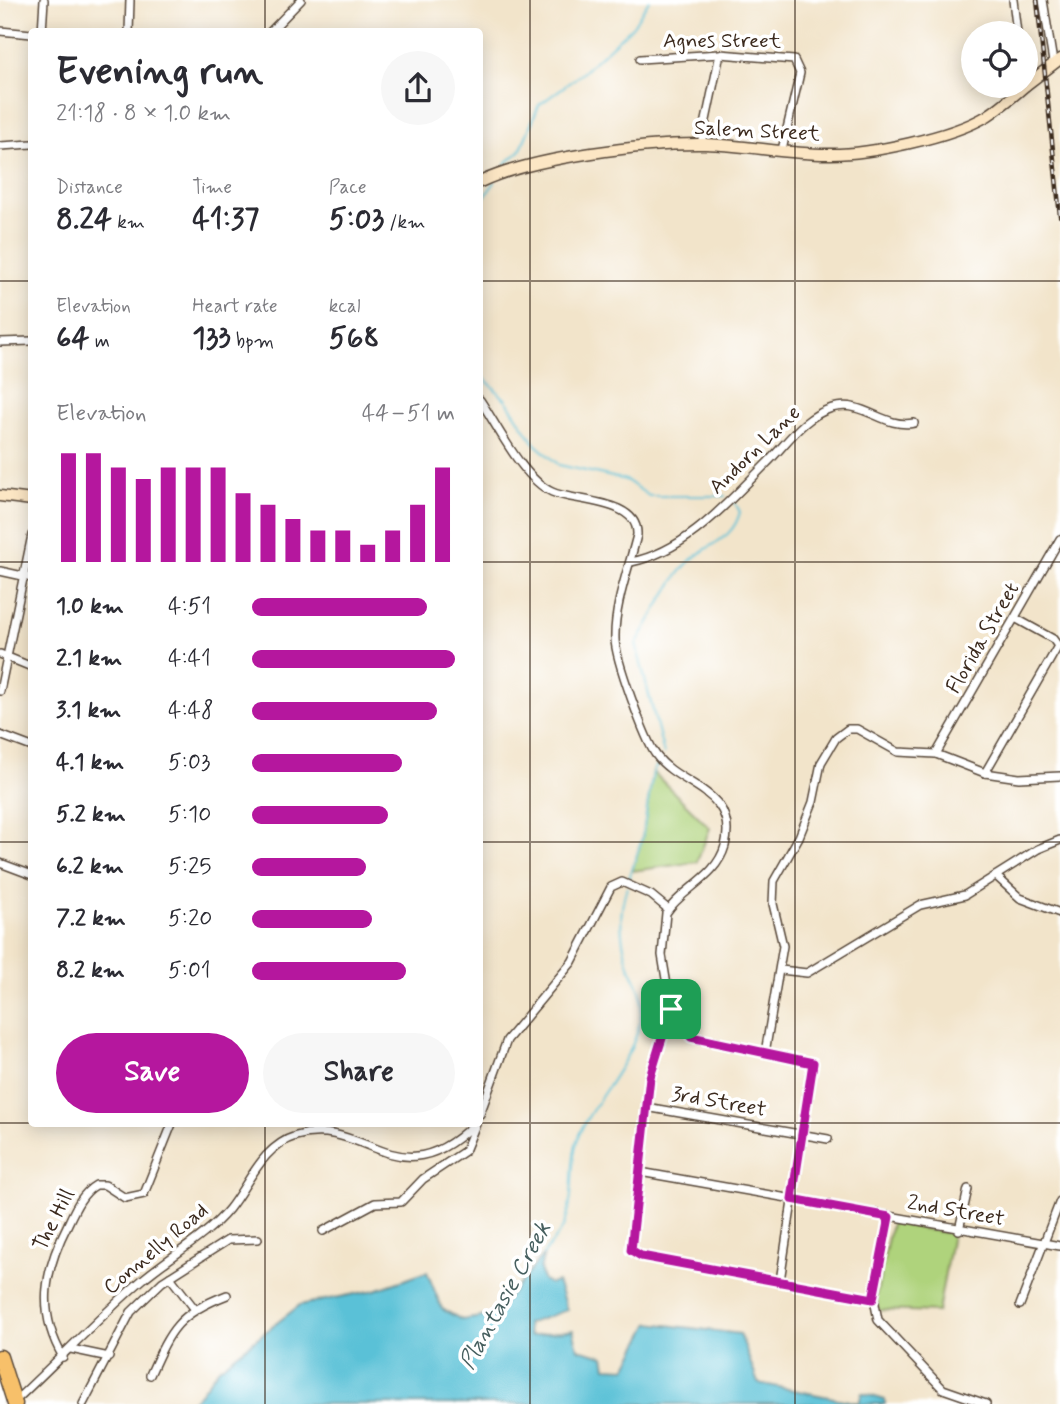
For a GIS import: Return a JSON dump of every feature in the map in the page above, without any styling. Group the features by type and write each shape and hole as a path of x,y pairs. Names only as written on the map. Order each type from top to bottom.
{"highway":[{"path":"0,1357 15,1402"}],"street":[{"path":"42,28 44,0"},
{"path":"129,28 130,0"},
{"path":"1013,0 1016,21"},
{"path":"1043,0 1056,60"},
{"path":"274,28 298,1"},
{"path":"0,31 28,34"},
{"path":"701,144 720,54"},
{"name":"Agnes Street","path":"640,59 720,54 788,58 800,69 782,150"},
{"name":"Salem Street","path":"1038,75 1056,60"},
{"name":"Salem Street","path":"483,181 513,170 600,152 701,144 850,153 966,127 986,116 1009,98"},
{"path":"0,146 28,144"},
{"path":"0,342 28,341"},
{"path":"483,404 536,483 555,493 615,507 631,519 638,529 617,611 615,639 621,668 655,754 714,799 727,830 721,856 713,870 668,909 662,931 662,955 671,1009 691,1037 813,1063 780,1281"},
{"name":"Andorn Lane","path":"631,562 662,554 683,542 767,463 795,432 820,413 853,407 895,425 914,423"},
{"path":"0,496 28,500"},
{"name":"Florida Street","path":"936,754 1060,539"},
{"path":"0,571 28,577 4,656 0,691"},
{"path":"985,774 1058,646 1053,639 1015,618"},
{"path":"4,656 28,665"},
{"path":"765,1053 783,946 772,888 777,873 809,813 821,762 829,747 843,732 858,729 898,752 936,754 985,774 1019,778 1059,776"},
{"path":"0,735 28,746"},
{"path":"781,970 807,973 920,905 965,895 1038,849 1060,840"},
{"path":"0,863 28,874"},
{"path":"996,876 1020,898 1060,913"},
{"path":"483,1106 507,1040 572,961 611,887 622,882 640,890 668,909"},
{"path":"671,1009 650,1077 631,1250 641,1256 873,1299"},
{"name":"3rd Street","path":"646,1107 828,1139"},
{"name":"The Hill","path":"63,1357 46,1315 45,1286 64,1231 78,1204 96,1185 105,1185 125,1199 144,1195 171,1127"},
{"name":"Connelly Road","path":"15,1402 128,1292 220,1219 270,1150 284,1141 308,1134 323,1134 406,1157 437,1152 472,1127"},
{"path":"323,1231 376,1203 396,1205 401,1202 431,1172 459,1158 471,1140 474,1127"},
{"name":"2nd Street","path":"640,1172 1060,1246"},
{"path":"959,1230 968,1189"},
{"path":"1020,1305 1060,1201"},
{"path":"889,1217 873,1299 878,1320 943,1389 986,1404"},
{"path":"83,1404 131,1312 170,1277 229,1240 258,1239"},
{"path":"170,1277 194,1308"},
{"path":"150,1375 166,1340 194,1308 228,1295"},
{"path":"71,1349 109,1357"}],"green space":[{"path":"653,772 710,828 697,862 632,871 642,839"},
{"path":"891,1223 952,1234 938,1312 878,1310 876,1297"}],"water":[{"path":"544,1254 540,1269 543,1280 550,1284 557,1282 567,1310 527,1324 529,1336 573,1330 578,1349 604,1356 606,1367 626,1368 650,1323 740,1334 758,1383 859,1403 862,1393 885,1400 885,1404 188,1404 198,1396 219,1368 300,1305 375,1290 427,1272 442,1309 462,1320 494,1315"}],"waterway":[{"name":"Plantasie Creek","path":"505,164 520,151 539,105 581,74 633,26 649,0"},
{"name":"Plantasie Creek","path":"483,199 495,182"},
{"name":"Plantasie Creek","path":"483,377 506,400 535,444 559,465 626,480 649,496 725,496"},
{"name":"Plantasie Creek","path":"664,754 636,644 684,567 732,529 740,512 734,501"},
{"name":"Plantasie Creek","path":"628,882 642,839 653,772 658,764"},
{"name":"Plantasie Creek","path":"543,1255 562,1229 568,1214 574,1153 581,1130 621,1066 637,1032 641,995 630,969 621,926 627,887"}],"railway":[{"path":"1037,0 1060,216"}],"route":[{"path":"671,1009 686,1033 701,1041 813,1063 792,1199 889,1217 873,1299 641,1256 631,1250 650,1077 671,1009"}]}
